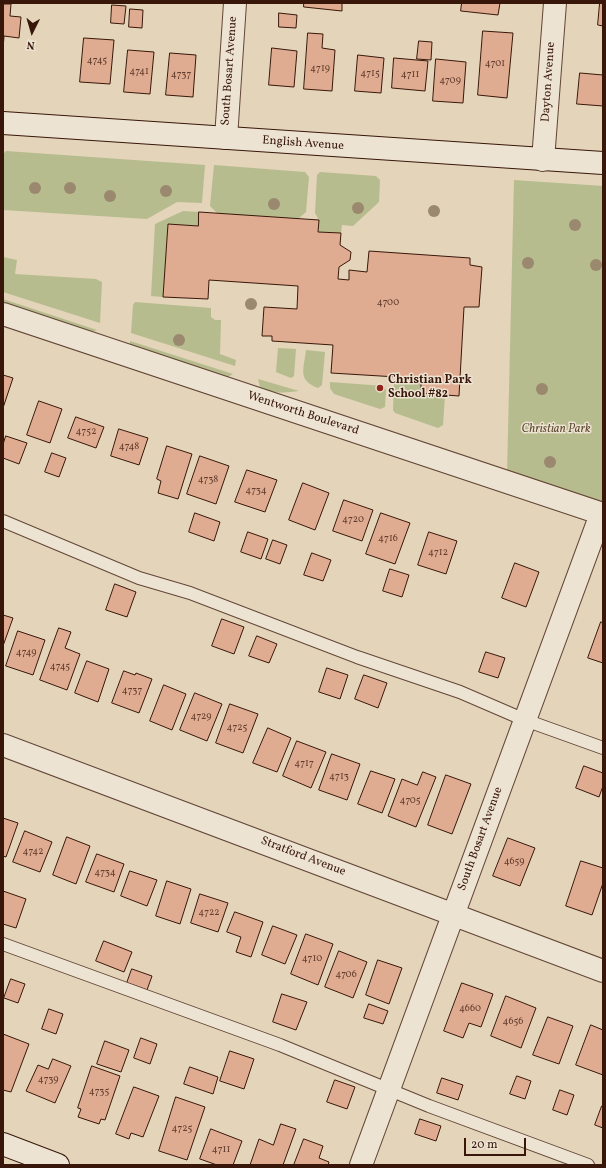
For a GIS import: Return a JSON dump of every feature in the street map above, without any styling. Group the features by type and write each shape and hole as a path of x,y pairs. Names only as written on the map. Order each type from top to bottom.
{"street":[{"name":"South Bosart Avenue","path":"226,138 235,3"},
{"name":"Dayton Avenue","path":"543,160 555,3"},
{"name":"English Avenue","path":"3,123 603,163"},
{"name":"Wentworth Boulevard","path":"3,314 602,514"},
{"name":"South Bosart Avenue","path":"361,1165 602,514"},
{"name":"Stratford Avenue","path":"3,745 603,971"},
{"path":"3,1144 58,1165"}],"lane":[{"path":"3,521 138,578 190,593 357,657 460,692 525,720 603,748"},
{"path":"3,944 280,1045 429,1106 588,1165"}],"green space":[{"path":"6,151 205,165 202,203 177,202 147,219 3,210 3,154"},
{"path":"214,165 305,172 309,177 306,212 298,219 218,214 210,206"},
{"path":"320,172 376,176 380,180 379,202 353,226 342,225 341,233 318,232 319,220 315,213 317,175"},
{"name":"Christian Park","path":"514,180 603,186 603,506 507,474"},
{"path":"183,211 199,212 198,226 168,224 163,297 151,296 155,224"},
{"path":"3,257 17,260 15,274 96,279 102,282 100,323 3,292"},
{"path":"3,299 97,330 90,333 3,306"},
{"path":"135,302 211,308 211,317 215,320 221,320 220,354 236,360 235,366 131,333 133,305"},
{"path":"130,341 233,374 228,377 221,378 130,346"},
{"path":"278,348 296,349 294,376 291,378 276,372"},
{"path":"306,350 325,352 322,385 318,388 311,385 304,377 303,368"},
{"path":"258,379 299,391 270,391 260,387"},
{"path":"330,382 384,386 386,390 385,407 380,409 334,394 330,388"},
{"path":"394,382 421,383 421,393 445,395 443,425 438,428 395,413 393,410"}],"building":[{"path":"304,3 342,3 342,11 304,7"},
{"path":"462,3 500,3 498,15 461,11"},
{"path":"600,3 603,3 603,26 598,25"},
{"path":"3,4 11,4 10,16 21,17 19,38 4,36 3,50"},
{"path":"112,5 126,6 124,24 111,23"},
{"path":"130,9 143,10 142,28 129,27"},
{"path":"279,13 297,15 296,28 279,27"},
{"path":"483,31 513,33 507,98 478,95"},
{"path":"308,33 323,34 322,48 335,50 332,91 304,89"},
{"path":"84,38 114,40 110,84 80,82"},
{"path":"419,41 432,42 431,60 417,59"},
{"path":"272,48 297,51 294,87 269,85"},
{"path":"128,50 154,52 150,94 124,92"},
{"path":"170,53 196,55 193,97 166,95"},
{"path":"358,55 384,58 381,93 355,91"},
{"path":"394,58 428,61 425,91 392,88"},
{"path":"436,59 466,62 463,103 433,101"},
{"path":"580,73 603,75 603,106 577,104"},
{"path":"199,212 319,220 318,232 341,233 340,245 351,252 350,260 339,267 338,279 349,280 349,270 367,272 369,251 470,258 470,265 482,267 479,307 464,307 459,396 421,393 421,383 396,382 397,377 331,373 333,345 272,341 272,336 262,336 264,307 297,309 298,286 209,280 208,299 163,297 168,224 198,226"},
{"path":"3,375 13,378 3,408"},
{"path":"39,401 62,409 50,443 27,435"},
{"path":"76,417 104,427 96,448 68,438"},
{"path":"119,429 148,438 139,465 111,456"},
{"path":"6,436 27,443 19,464 3,458 3,445"},
{"path":"167,446 192,454 178,499 158,493 161,481 157,479"},
{"path":"52,453 66,458 59,477 45,472"},
{"path":"200,456 229,466 216,504 187,494"},
{"path":"247,470 277,480 265,512 235,502"},
{"path":"303,483 329,493 315,530 289,520"},
{"path":"344,500 373,510 362,541 333,531"},
{"path":"195,513 220,522 214,541 189,532"},
{"path":"381,513 410,523 395,564 366,554"},
{"path":"248,532 268,539 261,559 241,552"},
{"path":"429,532 457,541 446,574 418,565"},
{"path":"273,540 287,545 280,564 266,559"},
{"path":"312,553 331,560 323,581 304,575"},
{"path":"515,563 539,572 526,607 502,598"},
{"path":"390,569 409,575 402,597 383,591"},
{"path":"115,584 136,592 127,617 106,610"},
{"path":"3,615 13,618 3,646"},
{"path":"222,619 244,627 234,654 212,646"},
{"path":"601,622 603,623 603,663 588,658"},
{"path":"59,628 71,632 65,648 80,654 67,690 40,680"},
{"path":"18,631 45,640 33,675 6,666"},
{"path":"257,636 277,644 269,663 249,656"},
{"path":"486,652 505,658 498,678 479,672"},
{"path":"87,661 109,669 98,702 75,693"},
{"path":"327,668 348,675 340,699 319,692"},
{"path":"124,671 135,675 136,673 152,679 139,713 112,703"},
{"path":"364,675 387,683 378,708 355,699"},
{"path":"164,685 186,694 172,730 150,721"},
{"path":"195,693 222,704 207,741 180,730"},
{"path":"230,704 258,714 243,753 216,743"},
{"path":"268,728 291,738 277,772 253,763"},
{"path":"297,741 326,752 311,788 283,776"},
{"path":"332,754 360,764 347,800 319,790"},
{"path":"584,766 603,773 603,786 599,797 576,788"},
{"path":"371,771 395,779 382,813 358,804"},
{"path":"423,772 436,777 416,827 388,816 402,779 417,785"},
{"path":"446,775 471,784 452,834 428,825"},
{"path":"3,818 18,823 6,857 3,856"},
{"path":"25,831 52,842 40,872 13,862"},
{"path":"67,837 90,846 76,884 53,875"},
{"path":"508,838 535,848 520,886 493,876"},
{"path":"97,854 124,864 114,892 86,882"},
{"path":"581,861 603,868 603,883 592,915 566,906"},
{"path":"130,871 157,880 147,906 121,896"},
{"path":"167,881 191,889 180,924 156,916"},
{"path":"3,891 26,899 16,928 3,924"},
{"path":"200,894 228,903 218,932 191,923"},
{"path":"235,912 263,922 251,957 236,952 241,937 227,932"},
{"path":"273,926 297,935 285,964 262,955"},
{"path":"306,934 333,944 318,985 291,974"},
{"path":"104,941 132,952 124,972 96,961"},
{"path":"339,951 367,962 353,998 325,987"},
{"path":"378,960 402,968 389,1004 366,995"},
{"path":"132,969 152,976 147,990 127,983"},
{"path":"11,979 25,984 18,1003 4,998"},
{"path":"462,983 493,994 481,1027 469,1023 463,1038 444,1031"},
{"path":"282,994 307,1002 296,1030 273,1022"},
{"path":"506,996 536,1008 521,1048 491,1036"},
{"path":"369,1004 388,1011 383,1024 364,1018"},
{"path":"49,1009 63,1014 56,1034 42,1029"},
{"path":"548,1017 573,1026 559,1064 533,1055"},
{"path":"591,1025 603,1030 603,1075 576,1065"},
{"path":"3,1034 29,1044 11,1092 3,1090"},
{"path":"141,1038 157,1044 150,1064 134,1058"},
{"path":"105,1041 129,1050 121,1072 97,1064"},
{"path":"230,1051 254,1059 244,1089 220,1081"},
{"path":"53,1059 71,1066 55,1103 26,1091 38,1065 48,1069"},
{"path":"92,1066 120,1076 105,1120 101,1119 99,1124 78,1117 81,1109 78,1108"},
{"path":"190,1067 218,1077 213,1094 184,1084"},
{"path":"517,1076 531,1081 525,1099 510,1094"},
{"path":"442,1078 463,1085 458,1100 437,1093"},
{"path":"335,1080 355,1087 347,1109 327,1102"},
{"path":"134,1087 159,1096 143,1137 131,1133 129,1139 116,1134"},
{"path":"560,1090 574,1095 567,1115 553,1110"},
{"path":"176,1097 205,1107 187,1160 159,1151"},
{"path":"603,1106 603,1128 595,1125"},
{"path":"420,1119 441,1126 436,1141 415,1134"},
{"path":"281,1124 296,1129 283,1165 250,1165 259,1139 273,1145"},
{"path":"211,1129 242,1141 233,1165 217,1165 200,1159"},
{"path":"304,1139 323,1146 319,1158 329,1162 328,1165 294,1165"}],"place":[{"name":"Christian Park School #82","path":"380,388"}]}
